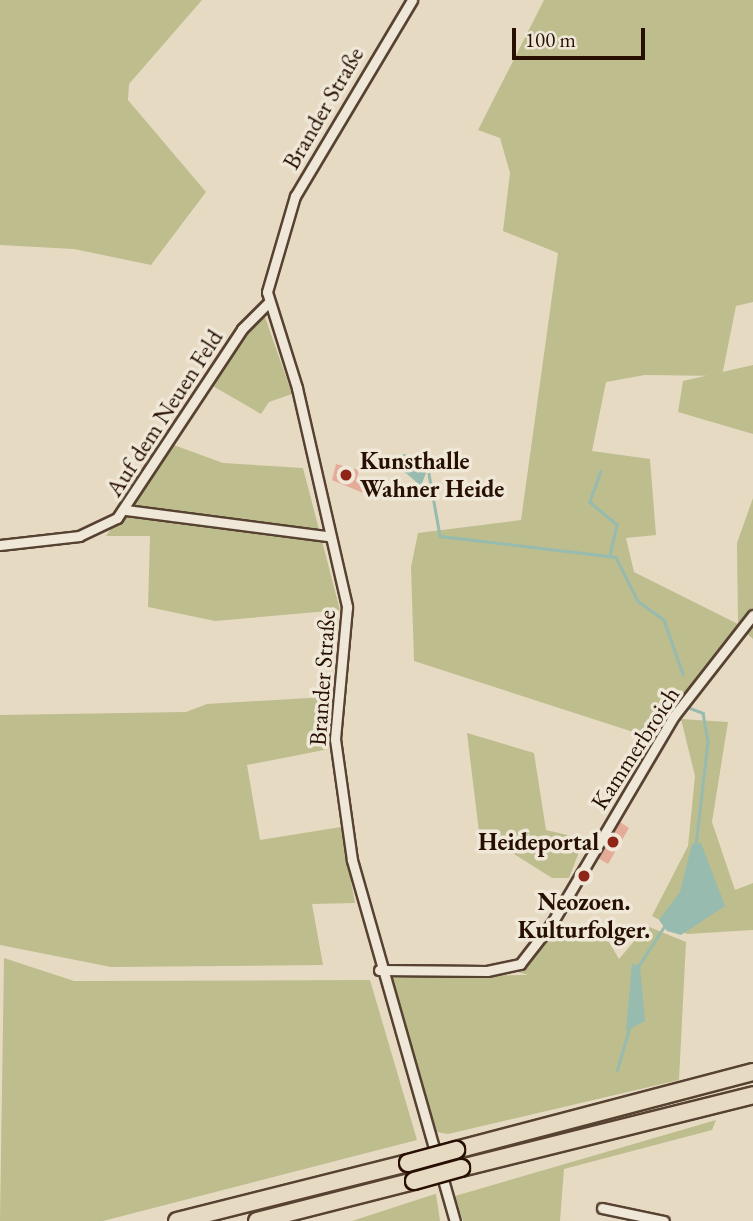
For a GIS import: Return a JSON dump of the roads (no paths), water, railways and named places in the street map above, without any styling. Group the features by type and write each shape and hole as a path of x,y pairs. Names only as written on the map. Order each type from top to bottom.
{"highway":[{"path":"177,1221 753,1072"},
{"path":"257,1221 753,1095"}],"street":[{"name":"Brander Straße","path":"412,0 366,67 295,196 274,260 269,302 297,388 327,536 347,607 337,767 379,970 455,1221"},
{"name":"Auf dem Neuen Feld","path":"0,545 89,534 126,510 242,328 269,302"},
{"path":"126,510 327,536"},
{"name":"Kammerbroich","path":"379,970 487,971 520,964 551,923 674,716 753,615"},
{"path":"602,1208 664,1221"}],"water":[{"path":"403,454 431,460 421,486 400,468"},
{"path":"701,843 725,906 681,935 667,931 659,920 680,892 692,844"},
{"path":"632,964 640,966 645,1021 626,1031"}],"waterway":[{"path":"601,471 590,502 617,525 610,556"},
{"path":"429,474 440,536 616,557 638,601 664,620 683,674"},
{"path":"690,708 703,713 708,742 696,845"},
{"path":"637,968 665,925"},
{"path":"617,1070 629,1029"}],"place":[{"name":"Kunsthalle Wahner Heide","path":"346,475"},
{"name":"Heideportal","path":"613,842"},
{"name":"Neozoen. Kulturfolger.","path":"584,876"}]}
